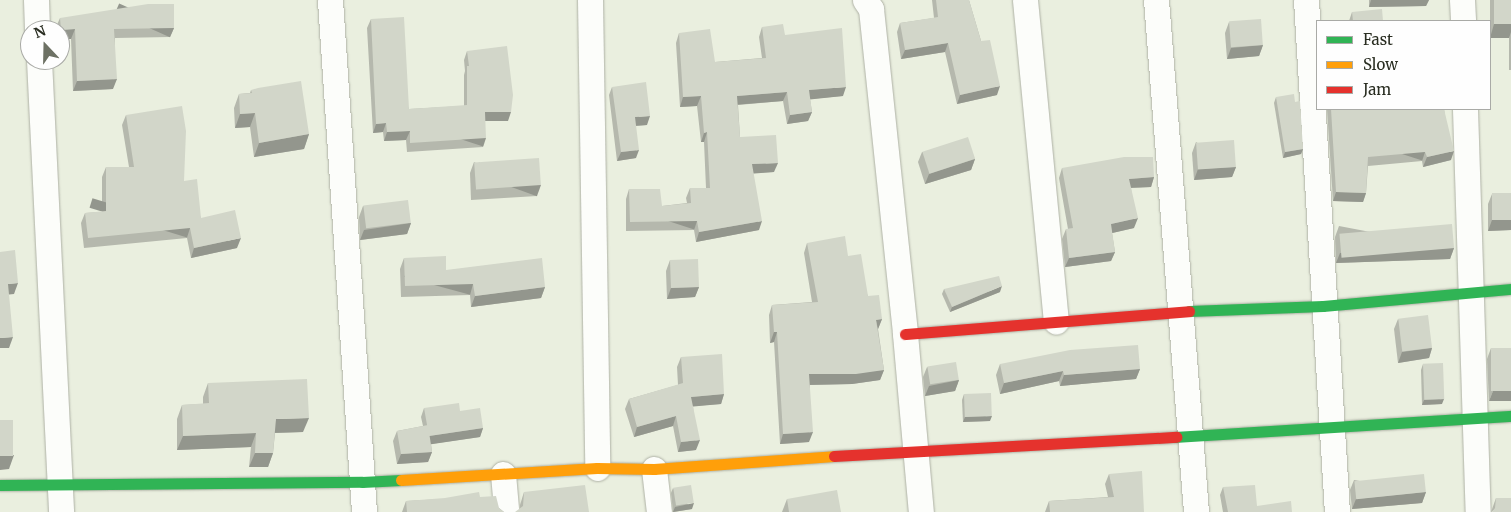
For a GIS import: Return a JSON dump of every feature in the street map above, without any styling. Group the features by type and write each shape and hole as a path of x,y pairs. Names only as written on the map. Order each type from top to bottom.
{"street":[{"path":"36,0 37,20"},
{"path":"330,0 364,512"},
{"path":"590,0 598,468"},
{"path":"865,0 872,9 921,512"},
{"path":"1025,0 1056,322"},
{"path":"1156,0 1196,512"},
{"path":"1306,0 1330,426 1337,512"},
{"path":"1462,0 1463,20"},
{"path":"39,70 61,512"},
{"path":"1465,110 1478,512"},
{"path":"905,334 1179,311 1323,306 1511,290"},
{"path":"0,484 362,482 598,468 654,468 916,450 1190,436 1511,416"},
{"path":"654,468 659,512"},
{"path":"503,474 506,512"}],"building":[{"path":"936,0 969,0 981,41 990,40 1000,86 960,95 948,43 905,50 900,23 938,17"},
{"path":"1494,0 1511,0 1511,24 1494,24"},
{"path":"148,4 174,4 174,28 114,29 117,79 77,81 75,29 70,29 70,20 60,20 60,18"},
{"path":"1382,9 1383,20 1353,20 1352,12"},
{"path":"404,17 409,109 467,105 467,66 469,66 467,51 507,46 513,95 511,112 485,112 486,138 410,143 410,131 387,132 386,123 376,124 371,19"},
{"path":"1261,19 1263,45 1231,47 1229,21"},
{"path":"783,24 785,35 842,28 846,87 809,90 812,112 790,115 787,92 737,96 740,137 776,135 778,163 752,164 762,221 699,232 697,221 630,222 629,189 660,189 662,206 691,203 690,188 710,188 707,132 704,133 701,96 683,97 679,33 710,29 715,62 766,58 762,27"},
{"path":"301,81 309,134 259,143 255,113 240,114 239,94 252,93 251,90 258,88"},
{"path":"646,82 650,116 635,117 639,150 621,152 612,87"},
{"path":"1294,94 1295,102 1300,101 1303,149 1285,152 1276,97"},
{"path":"182,106 186,131 184,181 197,179 201,218 235,210 241,238 194,248 190,228 88,238 85,213 106,211 106,167 134,167 126,115"},
{"path":"1331,110 1444,110 1454,151 1427,157 1425,152 1368,157 1366,193 1336,192"},
{"path":"968,137 975,159 929,174 922,152"},
{"path":"1234,140 1236,167 1198,170 1196,143"},
{"path":"1124,157 1153,157 1154,177 1129,179 1138,218 1111,224 1115,252 1069,258 1066,229 1073,228 1062,168"},
{"path":"539,158 541,185 476,189 474,163"},
{"path":"1492,193 1511,193 1511,220 1492,220"},
{"path":"408,200 411,223 366,228 363,205"},
{"path":"1452,224 1454,248 1342,258 1339,234"},
{"path":"845,236 848,256 861,254 868,296 879,295 882,319 876,320 884,370 856,374 809,374 813,432 783,434 777,332 774,332 772,305 818,302 807,243"},
{"path":"15,250 18,283 8,284 13,337 0,338 0,252"},
{"path":"446,256 446,270 542,258 545,287 475,296 473,284 405,286 404,258"},
{"path":"698,259 699,287 671,288 670,260"},
{"path":"999,276 1002,286 952,307 944,289"},
{"path":"1428,315 1432,348 1402,351 1398,319"},
{"path":"1138,345 1140,369 1064,375 1063,371 1004,383 1000,364 1070,350"},
{"path":"1491,348 1511,348 1511,391 1491,391"},
{"path":"722,354 724,394 691,397 700,440 681,442 676,416 637,427 629,399 683,383 681,357"},
{"path":"956,362 959,380 930,384 927,367"},
{"path":"1443,363 1444,399 1424,400 1423,364"},
{"path":"307,379 309,418 276,419 273,453 255,453 256,433 183,436 182,405 209,403 208,383"},
{"path":"991,393 992,416 965,417 964,394"},
{"path":"459,403 460,411 480,408 483,428 429,436 424,408"},
{"path":"0,420 13,420 13,456 0,456"},
{"path":"428,425 432,452 401,454 397,431"},
{"path":"1142,471 1144,512 1050,512 1049,501 1114,497 1109,474"},
{"path":"1424,474 1426,492 1356,499 1354,481"},
{"path":"585,485 589,512 515,512 523,506 524,492"},
{"path":"691,485 694,503 676,506 673,488"},
{"path":"1255,485 1257,506 1291,501 1292,512 1228,512 1223,487"},
{"path":"837,490 841,512 789,512 787,499"},
{"path":"479,492 480,497 496,496 499,508 504,512 407,512 406,501 445,498"},
{"path":"1496,498 1511,498 1511,512 1492,512 1495,508"}],"traffic: fast":[{"path":"1189,311 1323,306 1511,289"},
{"path":"1176,437 1511,416"},
{"path":"0,485 362,482 401,480"}],"traffic: slow":[{"path":"401,480 597,468 654,469 834,456"}],"traffic: jam":[{"path":"905,334 1189,311"},
{"path":"834,456 1176,437"}]}
